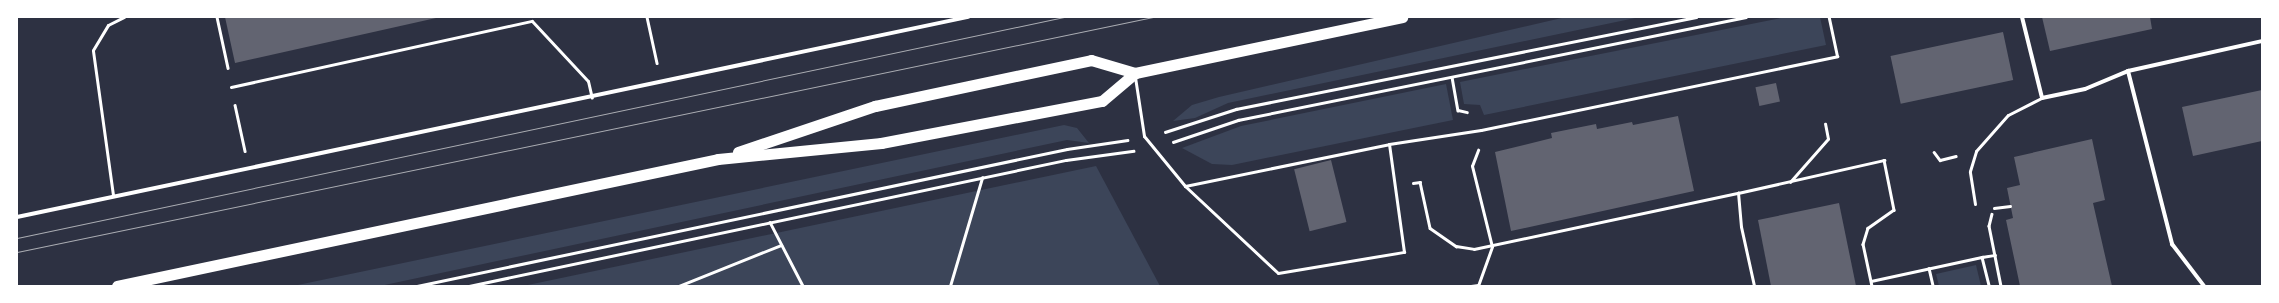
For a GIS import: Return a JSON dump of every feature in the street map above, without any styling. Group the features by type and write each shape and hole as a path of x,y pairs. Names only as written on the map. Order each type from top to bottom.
{"highway":[{"path":"718,159 875,106 1091,60 1135,73 1402,17"},
{"path":"117,286 718,159 881,143 1102,101 1135,73"}],"street":[{"path":"17,217 113,195 592,98 968,17"},
{"path":"2022,17 2042,98 2085,89 2128,71 2262,41"},
{"path":"2128,71 2172,244 2204,286"}],"lane":[{"path":"113,195 93,50 108,25 124,17"},
{"path":"1185,186 1389,144 1481,130 1837,56 1829,17"},
{"path":"231,87 532,21 588,81 592,98"},
{"path":"1135,73 1144,136 1151,147 1185,186 1278,273 1404,252 1389,144"},
{"path":"1975,204 1970,171 1976,151 2008,115 2042,98"}],"path":[{"path":"647,17 658,67"},
{"path":"1172,130 1236,109 1696,17"},
{"path":"469,286 982,178 1151,147 1238,120 1746,17"},
{"path":"1452,77 1458,110 1476,114 1484,145 1475,153 1472,166 1492,247 1478,285 1470,286"},
{"path":"1790,182 1828,139 1825,124"},
{"path":"417,286 1060,150 1102,145"},
{"path":"1395,186 1420,182 1430,228 1456,246 1492,247 1884,160 1894,210 1868,228 1863,244 1872,286"},
{"path":"950,286 982,178"},
{"path":"1738,193 1741,227 1754,286"},
{"path":"1994,208 2010,206"},
{"path":"770,222 803,286"},
{"path":"1989,226 2001,286"},
{"path":"679,286 781,245"},
{"path":"1871,281 1995,255"},
{"path":"1982,257 1989,286"},
{"path":"1929,268 1933,286"}],"shaded area":[{"path":"1566,17 1640,17 1228,103 1195,118 1173,121 1192,105 1219,97"},
{"path":"1786,17 1820,17 1826,45 1484,115 1480,105 1464,104 1460,82"},
{"path":"1446,84 1453,120 1232,165 1212,164 1182,148 1241,126"},
{"path":"1064,125 1077,128 1089,143 1067,140 380,286 293,286"},
{"path":"1096,166 1160,286 523,286"},
{"path":"1976,265 1981,286 1939,286 1936,274"}],"building":[{"path":"225,17 436,17 436,18 235,63"},
{"path":"2042,17 2150,17 2152,29 2050,51"},
{"path":"2003,32 2013,80 1901,104 1891,56"},
{"path":"1776,83 1780,102 1759,106 1755,87"},
{"path":"2262,90 2262,141 2193,156 2182,107"},
{"path":"1678,116 1694,191 1511,231 1495,152 1552,138 1551,133 1596,124 1597,129 1632,122 1633,125"},
{"path":"2092,139 2105,200 2093,203 2112,286 2020,286 2006,220 2013,218 2007,188 2020,185 2014,157"},
{"path":"1331,160 1346,222 1310,231 1294,169"},
{"path":"1839,203 1856,286 1771,286 1758,220"}],"tram line":[{"path":"17,238 1064,17"},
{"path":"17,252 1153,17"}]}
